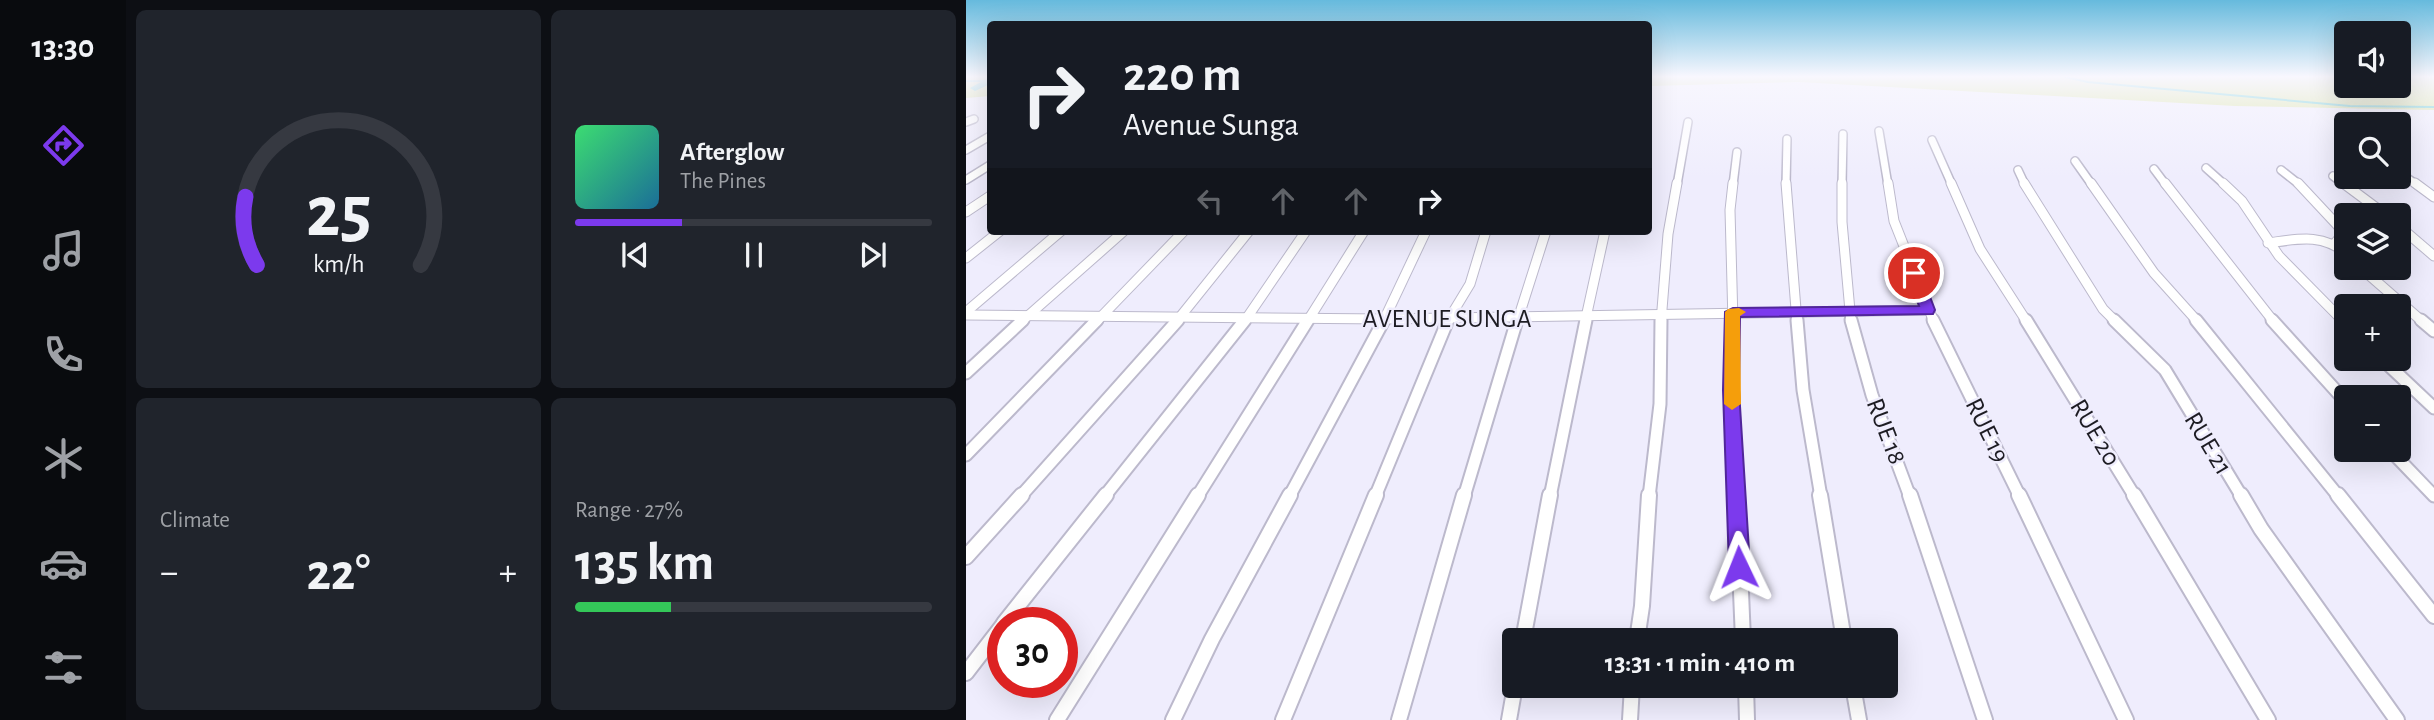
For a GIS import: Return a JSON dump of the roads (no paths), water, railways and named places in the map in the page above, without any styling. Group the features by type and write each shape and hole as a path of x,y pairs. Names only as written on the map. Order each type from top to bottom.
{"street":[{"path":"1639,628 1650,476 1660,404 1661,314 1668,234 1688,122"},
{"name":"RUE 19","path":"1879,131 1894,221 1928,310 1976,404 2126,720"},
{"name":"RUE 18","path":"1843,134 1842,222 1853,311 1851,321 1872,395 1901,470 1985,720"},
{"path":"966,150 987,138"},
{"path":"1787,139 1784,166 1786,194 1808,425 1842,628"},
{"name":"RUE 20","path":"1932,140 1980,249 2070,388 2269,720"},
{"path":"1737,152 1730,210 1733,312 1731,390 1741,628"},
{"path":"2075,161 2154,273 2214,340 2434,616"},
{"path":"966,180 987,167"},
{"path":"2206,168 2242,201 2255,217 2268,243 2334,312"},
{"path":"2154,169 2239,282 2334,389"},
{"name":"RUE 21","path":"2018,170 2024,184 2103,309 2165,370 2261,529 2397,720"},
{"path":"2281,170 2304,188 2334,221"},
{"path":"2333,176 2370,203"},
{"path":"2411,181 2434,197"},
{"path":"966,212 987,198"},
{"path":"966,258 995,235"},
{"path":"966,313 1056,235"},
{"path":"966,373 1119,235"},
{"path":"966,455 1180,235"},
{"path":"966,557 1142,365 1246,235"},
{"path":"1018,607 1247,318 1303,235"},
{"path":"1058,720 1362,235"},
{"path":"1172,720 1212,639 1385,319 1424,235"},
{"path":"1283,720 1449,317 1469,284 1485,235"},
{"path":"1399,720 1517,317 1545,235"},
{"path":"1525,628 1604,235"},
{"path":"2411,236 2434,256"},
{"path":"2268,243 2310,237 2334,243"},
{"path":"2375,280 2434,331"},
{"name":"AVENUE SUNGA","path":"966,313 1385,319 1928,310"},
{"path":"2395,371 2434,408"},
{"path":"2401,462 2434,496"},
{"path":"966,673 987,646"},
{"path":"1509,720 1513,698"},
{"path":"1630,720 1631,698"},
{"path":"1746,698 1747,720"},
{"path":"1855,698 1859,720"}]}
